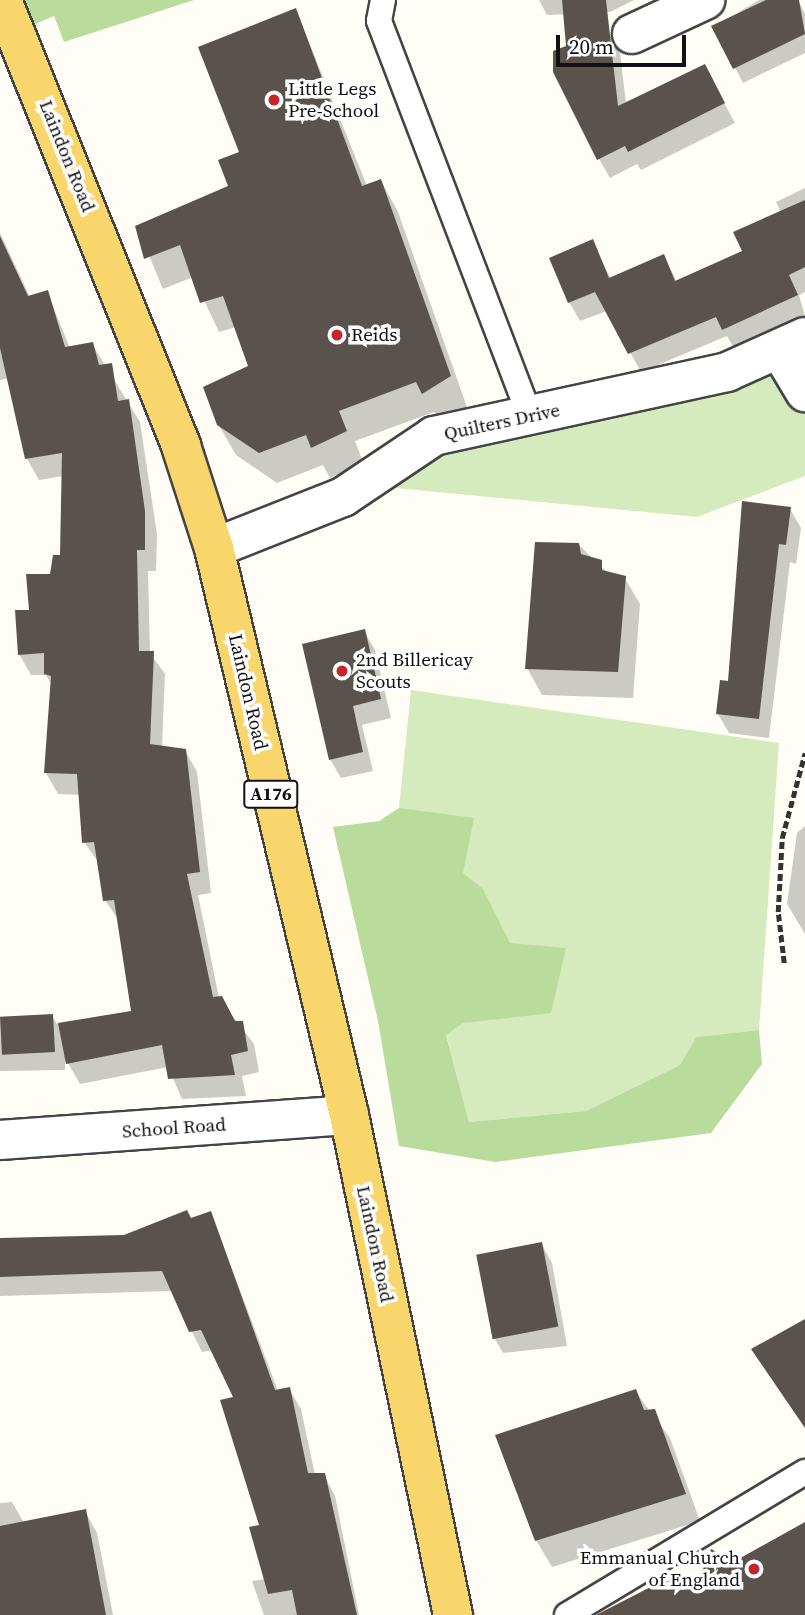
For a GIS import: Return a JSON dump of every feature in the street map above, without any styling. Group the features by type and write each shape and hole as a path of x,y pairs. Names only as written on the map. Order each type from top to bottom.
{"main road":[{"name":"Laindon Road","path":"2,0 181,446 215,548 349,1115 453,1615"}],"street":[{"path":"632,34 705,0"},
{"name":"Quilters Drive","path":"215,548 343,497 433,436 727,372 793,345"},
{"path":"793,345 805,392"},
{"name":"School Road","path":"0,1140 349,1115"}],"lane":[{"path":"383,0 379,21 530,416"},
{"path":"567,1615 805,1472"}],"path":[{"path":"784,963 782,838 805,753"}],"green space":[{"path":"2,0 194,0 64,42 54,16 16,32"},
{"path":"787,363 805,392 805,476 697,517 385,487 442,449"},
{"path":"411,690 779,743 759,1030 696,1037 680,1065 586,1111 469,1122 411,900 399,808"},
{"path":"399,808 474,818 463,873 483,889 510,943 566,948 551,1013 463,1023 446,1035 469,1122 586,1111 680,1065 696,1037 759,1030 762,1064 711,1133 495,1162 399,1146 378,1021 333,827 379,821"}],"building":[{"path":"562,0 606,0 618,106 705,64 725,103 628,152 625,146 597,160 553,72 553,51 566,46"},
{"path":"766,0 799,0 805,34 733,69 711,26"},
{"name":"Reids","path":"296,8 362,186 381,179 451,376 422,394 416,382 339,411 347,431 311,448 306,435 259,453 217,425 203,387 248,366 223,296 200,303 180,245 144,259 135,226 228,186 218,160 239,152 198,47"},
{"path":"805,200 805,267 789,275 798,295 722,330 716,317 628,354 595,292 568,303 549,258 593,239 609,278 664,254 675,281 742,251 733,232"},
{"path":"0,236 28,296 48,290 65,347 93,342 99,365 112,363 118,401 129,399 145,511 145,550 137,550 139,651 154,651 150,744 186,749 200,872 187,874 213,997 222,996 235,1021 243,1021 248,1051 231,1055 235,1075 168,1079 162,1045 66,1064 58,1023 131,1011 114,900 103,901 94,842 82,843 77,774 44,773 51,676 44,674 44,653 18,655 15,610 29,610 26,574 50,574 53,555 60,555 62,453 25,459 0,348"},
{"path":"742,501 791,507 786,545 779,544 759,719 716,714 720,680 728,681"},
{"path":"535,542 579,543 581,554 602,560 602,570 626,576 618,672 525,669"},
{"name":"2nd Billericay Scouts","path":"365,629 381,699 353,706 363,752 329,760 302,644"},
{"path":"53,1014 55,1052 2,1055 0,1017"},
{"path":"187,1210 191,1218 211,1211 275,1390 290,1387 308,1473 325,1473 357,1615 297,1615 292,1590 268,1594 249,1527 259,1525 220,1400 233,1397 201,1330 189,1332 162,1271 0,1277 0,1238 124,1235"},
{"path":"542,1242 558,1326 493,1339 476,1255"},
{"path":"805,1319 805,1428 751,1349"},
{"path":"636,1389 644,1410 655,1409 686,1494 535,1541 495,1435"},
{"path":"86,1509 106,1615 0,1615 0,1526"},
{"name":"Emmanual Church of England","path":"805,1522 805,1615 596,1615 670,1577 696,1587 711,1549 735,1561"}],"place":[{"name":"Little Legs Pre-School","path":"274,100"},
{"name":"Reids","path":"337,335"},
{"name":"2nd Billericay Scouts","path":"342,671"},
{"name":"Emmanual Church of England","path":"754,1569"}]}
